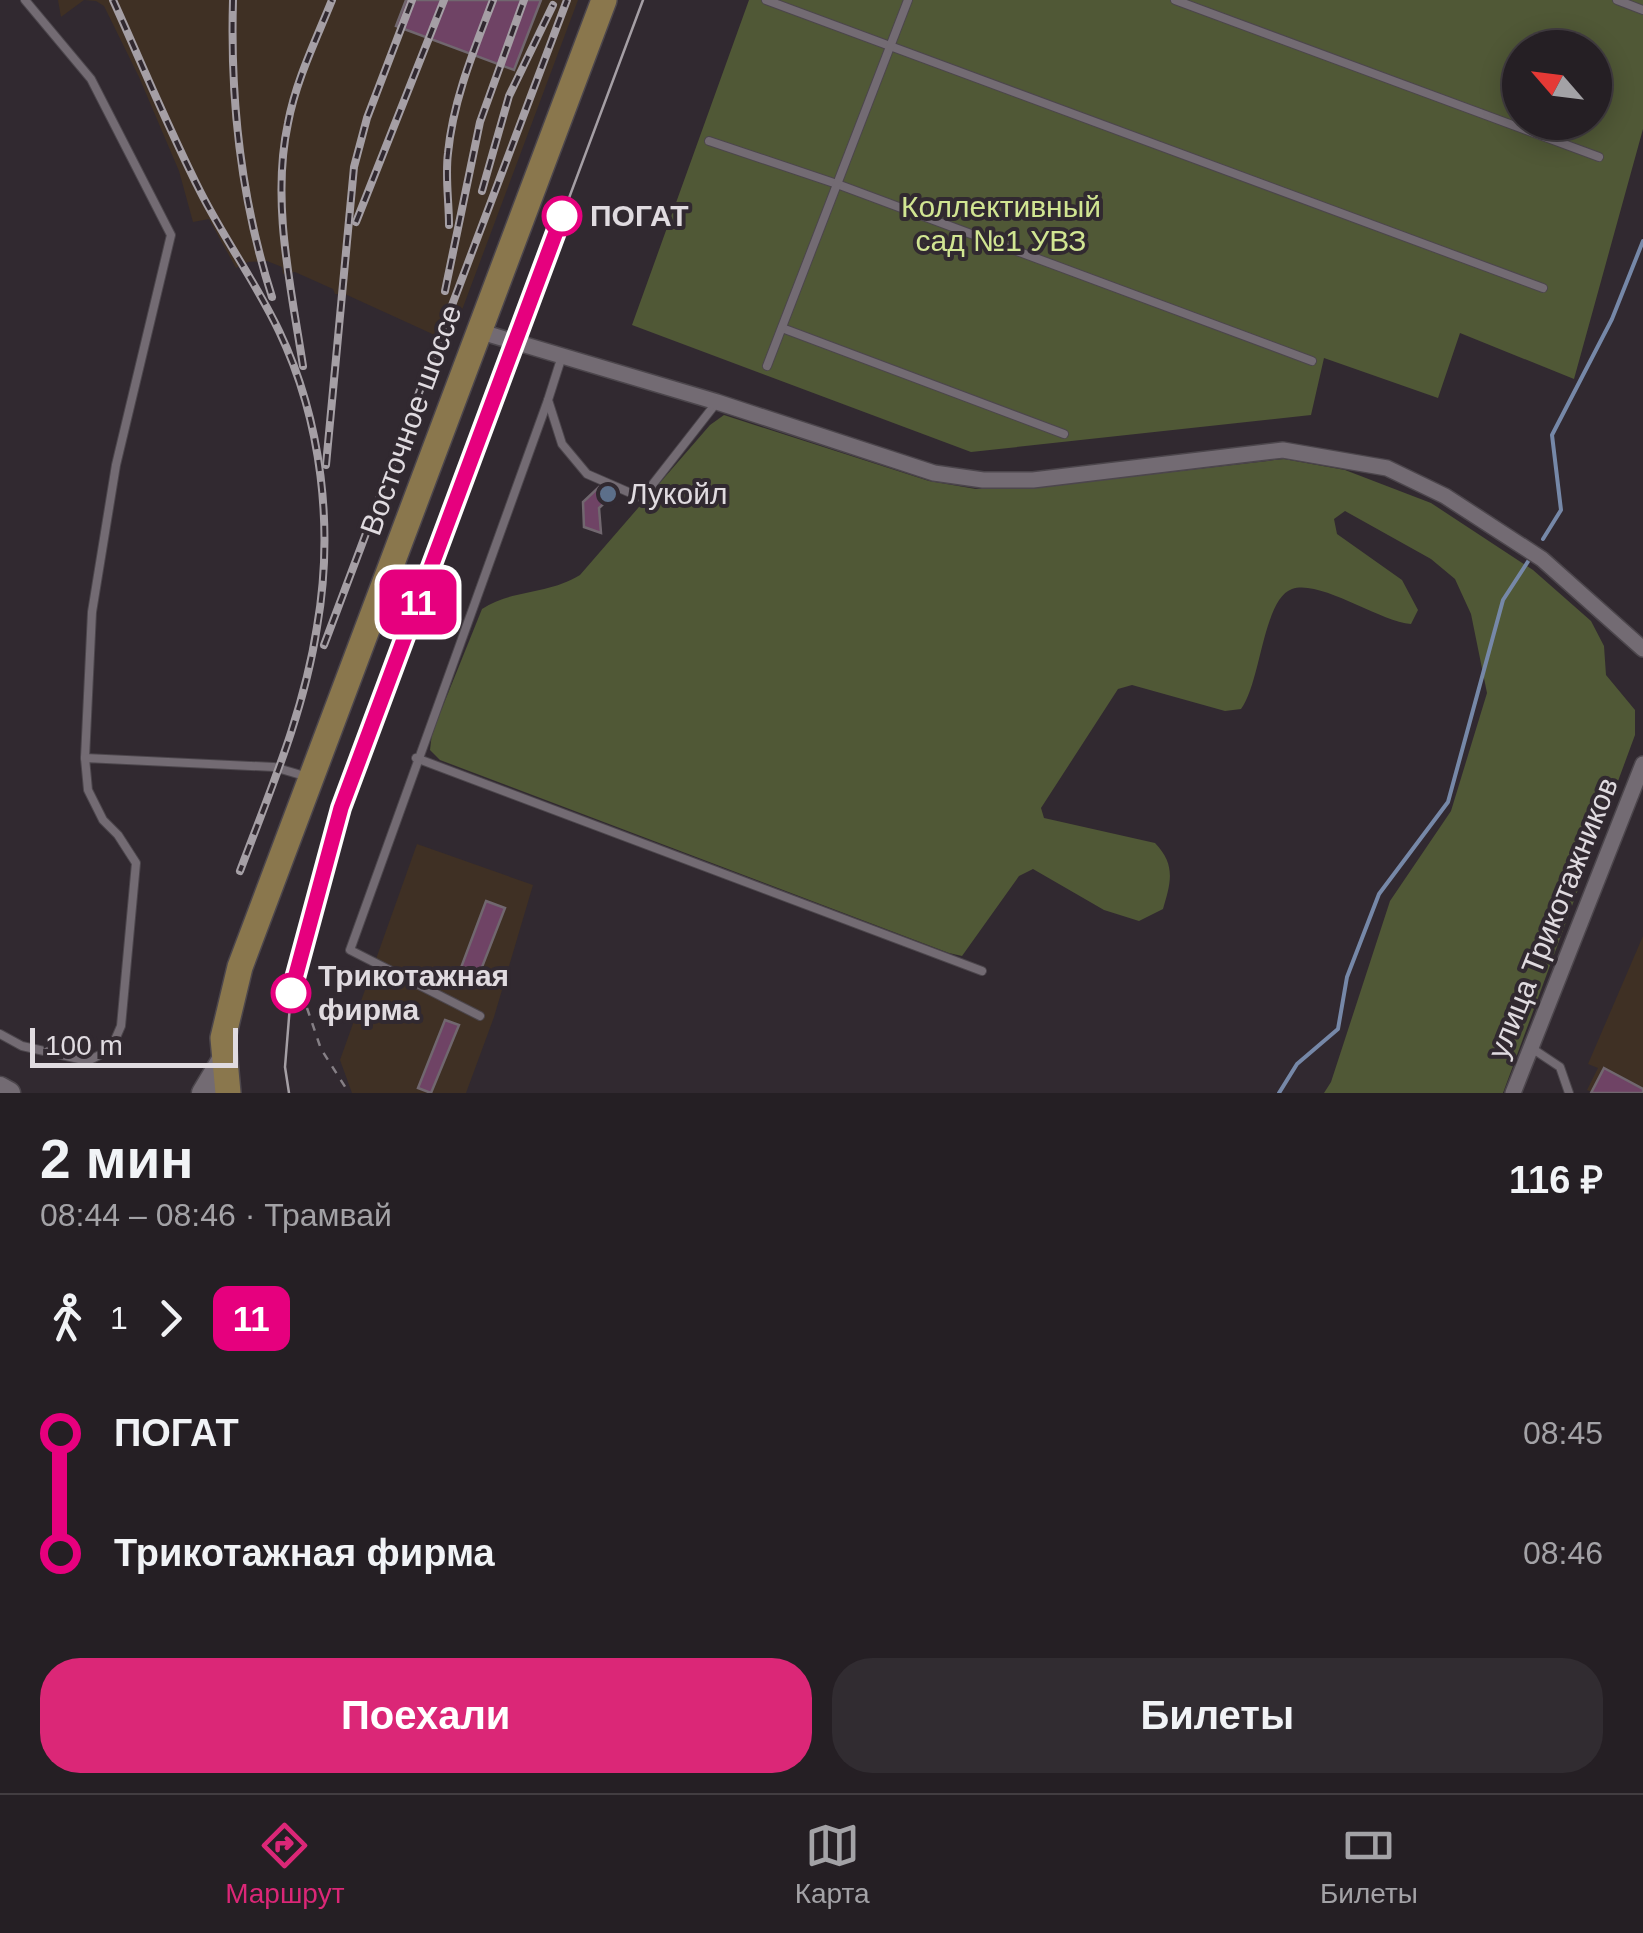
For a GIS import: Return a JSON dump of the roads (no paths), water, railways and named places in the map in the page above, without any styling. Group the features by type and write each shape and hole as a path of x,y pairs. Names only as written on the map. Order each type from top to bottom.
{"main road":[{"name":"Восточное шоссе","path":"228,1093 224,1058 226,1020 240,967 604,0"},
{"path":"203,1093 224,1058"},
{"path":"0,1088 9,1093"}],"street":[{"path":"478,331 718,402 934,473 983,480 1033,480 1284,450 1387,468 1445,496 1542,559 1643,649"},
{"name":"улица Трикотажников","path":"1513,1093 1643,764"}],"lane":[{"path":"0,1034 22,1046 88,1062 111,1049 121,1026 136,862 118,834 103,820 88,790 85,758 92,612 116,465 170,235 90,79 25,0"},
{"path":"766,0 1543,288"},
{"path":"767,366 908,0"},
{"path":"1175,0 1599,157"},
{"path":"1616,0 1643,10"},
{"path":"709,141 838,184 1312,361"},
{"path":"782,328 1064,434"},
{"path":"480,1016 350,950 562,356"},
{"path":"548,400 562,444 587,474 642,498 718,402"},
{"path":"85,758 274,768 312,778"},
{"path":"416,758 982,972"},
{"path":"1530,1047 1560,1067 1569,1093"}],"waterway":[{"path":"1543,539 1561,510 1552,435 1612,319 1643,241"},
{"path":"1279,1093 1297,1064 1338,1029 1347,977 1379,894 1448,802 1503,600 1529,560"}],"tram line":[{"path":"289,1093 285,1067 291,993 341,808 643,0"},
{"name":"11","path":"291,993 341,808 562,216"}],"railway":[{"path":"113,0 201,193 279,331 305,401 320,476 324,552 311,659 285,751 240,871"},
{"path":"233,0 233,76 240,150 252,224 272,297"},
{"path":"303,366 282,214 283,153 296,91 332,0"},
{"path":"326,465 354,167 367,118 412,0"},
{"path":"356,222 444,0"},
{"path":"449,225 447,171 454,114 493,0"},
{"path":"445,291 480,122 524,0"},
{"path":"324,645 567,0"},
{"path":"482,191 509,96 553,5"}],"place":[{"name":"ПОГАТ","path":"562,216"},
{"name":"Лукойл","path":"608,494"},
{"name":"Трикотажная фирма","path":"291,993"}],"park label":[{"name":"Коллективный сад №1 УВЗ","path":"1001,224"}]}
